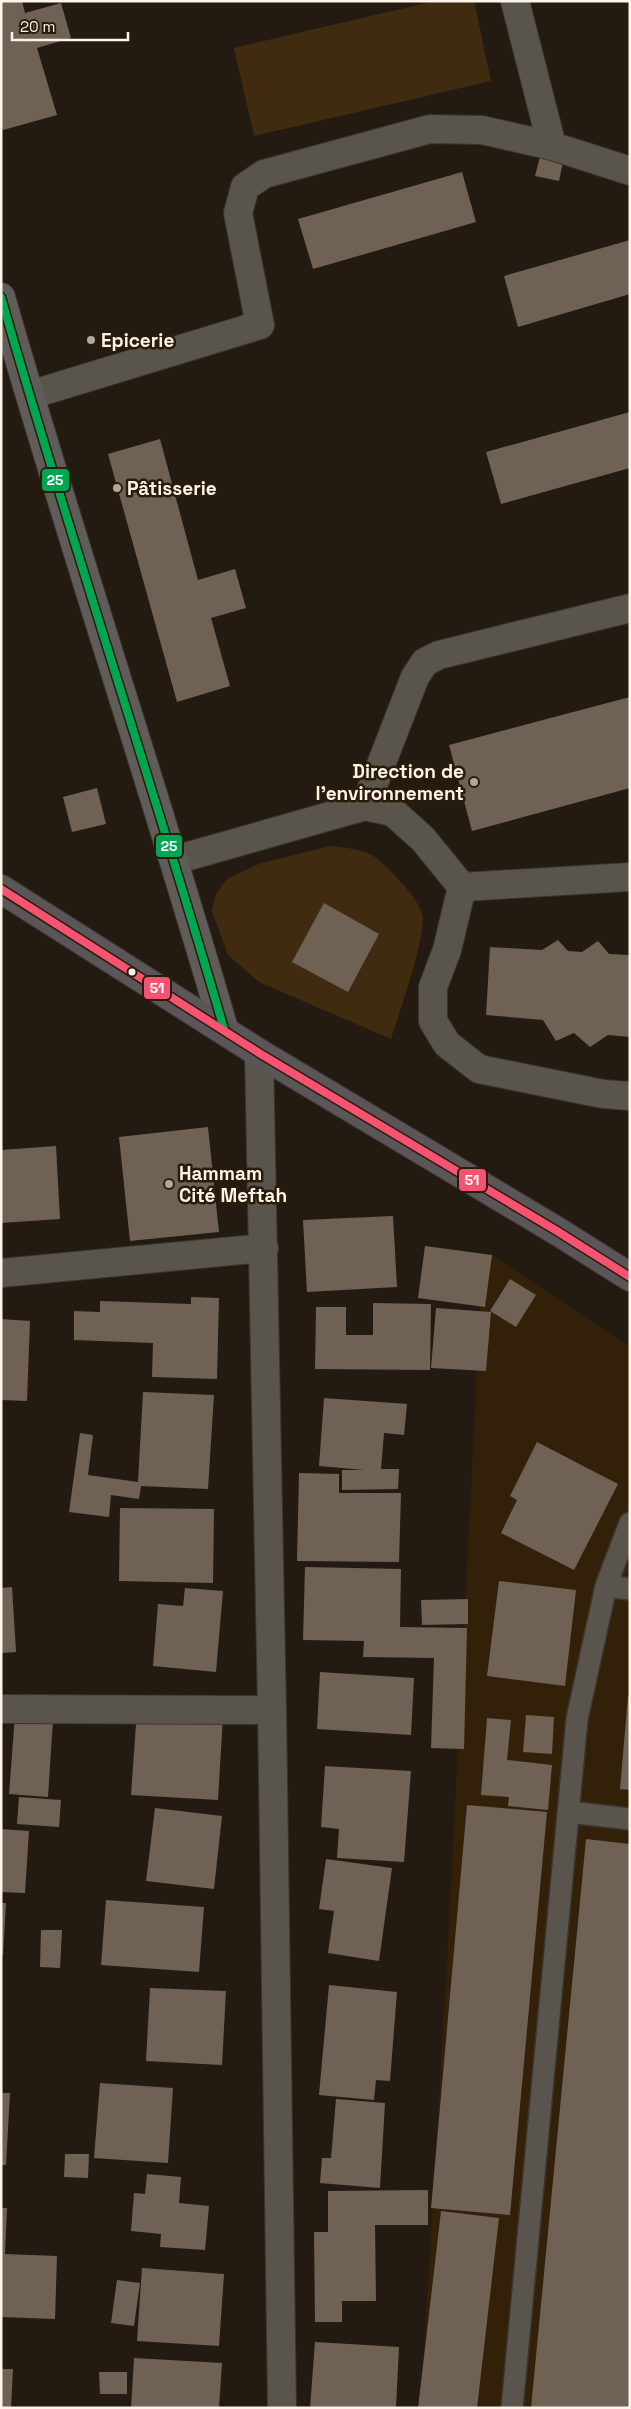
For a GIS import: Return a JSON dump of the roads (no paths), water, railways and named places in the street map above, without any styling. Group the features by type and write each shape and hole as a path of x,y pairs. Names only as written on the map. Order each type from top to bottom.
{"main road":[{"path":"1,297 7,336 30,395 175,860 224,1029"},
{"path":"1,889 259,1053 557,1231 630,1277"}],"street":[{"path":"515,1 552,146"},
{"path":"30,395 260,325 238,212 245,187 264,174 430,129 482,130 552,146 630,171"},
{"path":"365,806 415,676 424,662 439,655 630,608"},
{"path":"175,860 365,806 393,812 423,839 462,887"},
{"path":"462,887 630,877"},
{"path":"462,887 447,950 433,987 433,1021 447,1044 479,1069 603,1094 630,1096"},
{"path":"259,1053 272,1710 282,2408"},
{"path":"1,1273 264,1248"},
{"path":"1,1709 272,1710"}],"lane":[{"path":"512,2408 577,1719 606,1586 630,1523"},
{"path":"606,1586 630,1589"},
{"path":"569,1812 630,1819"}],"place":[{"name":"Epicerie","path":"91,340"},
{"name":"Pâtisserie","path":"117,488"},
{"name":"Direction de l'environnement","path":"474,782"},
{"name":"Hammam Cité Meftah","path":"169,1184"}]}
